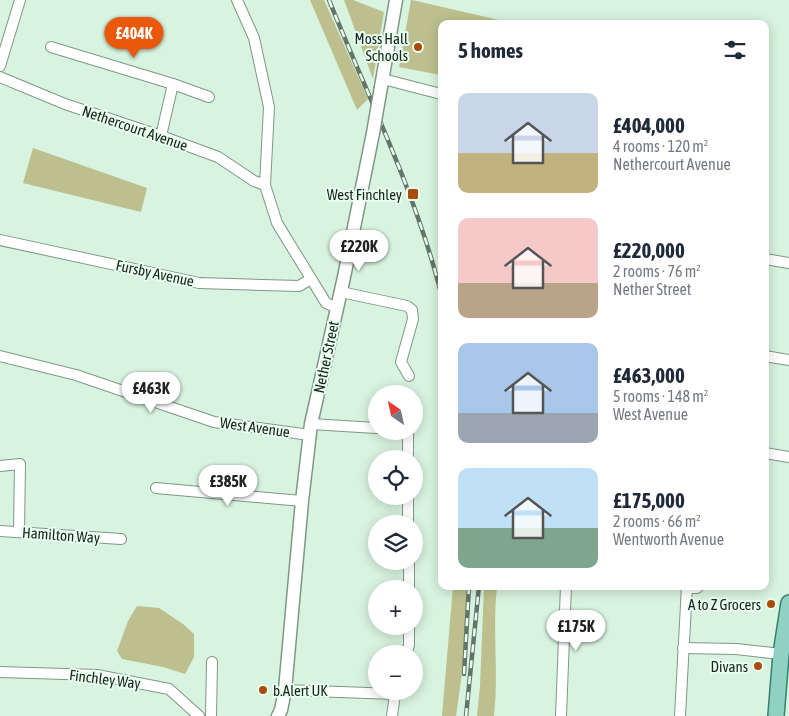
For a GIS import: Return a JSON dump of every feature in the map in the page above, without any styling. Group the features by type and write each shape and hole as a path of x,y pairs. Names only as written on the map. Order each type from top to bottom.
{"main road":[{"path":"776,716 781,654 789,603"}],"street":[{"path":"0,66 20,0"},
{"name":"Nether Street","path":"278,716 285,690 310,429 374,133 396,0"},
{"path":"239,5 254,38 269,107 265,185 277,223 326,303 337,308"},
{"path":"51,47 173,84 209,97"},
{"name":"Nethercourt Avenue","path":"0,77 65,104 218,157 254,181 265,185"},
{"path":"382,83 438,93"},
{"path":"161,136 173,84"},
{"name":"Fursby Avenue","path":"0,240 199,283 299,286 311,279"},
{"path":"769,260 789,263"},
{"path":"341,292 407,306 412,310 414,319 401,362 409,376"},
{"name":"West Avenue","path":"0,356 76,375 214,422 310,429 368,428"},
{"path":"769,357 789,360"},
{"path":"769,454 789,457"},
{"path":"0,466 20,464 19,532"},
{"path":"156,488 302,501"},
{"name":"Hamilton Way","path":"0,531 121,539"},
{"path":"561,716 566,590"},
{"path":"680,716 687,590"},
{"path":"683,648 736,649 781,654"},
{"path":"211,716 212,662"},
{"name":"Finchley Way","path":"0,672 97,675 169,689 199,716"},
{"path":"285,690 368,692"},
{"path":"392,716 395,700"}],"green space":[{"path":"310,0 324,0 368,99 357,110"},
{"path":"344,0 353,0 384,12 373,79"},
{"path":"411,0 498,20 438,20 438,74 399,67"},
{"path":"33,148 147,188 141,212 23,183"},
{"path":"453,590 467,590 464,659 456,716 442,716"},
{"path":"484,590 497,590 494,716 477,716"},
{"path":"137,606 159,608 194,634 194,657 185,674 163,667 122,659 117,651 128,621"}],"railway":[{"path":"329,0 404,181 418,218 438,283"},
{"path":"464,674 469,590"},
{"path":"466,716 479,590"}],"place":[{"name":"Moss Hall Schools","path":"418,47"},
{"name":"West Finchley","path":"413,194"},
{"name":"A to Z Grocers","path":"771,604"},
{"name":"Divans","path":"758,666"},
{"name":"b.Alert UK","path":"263,690"}]}
